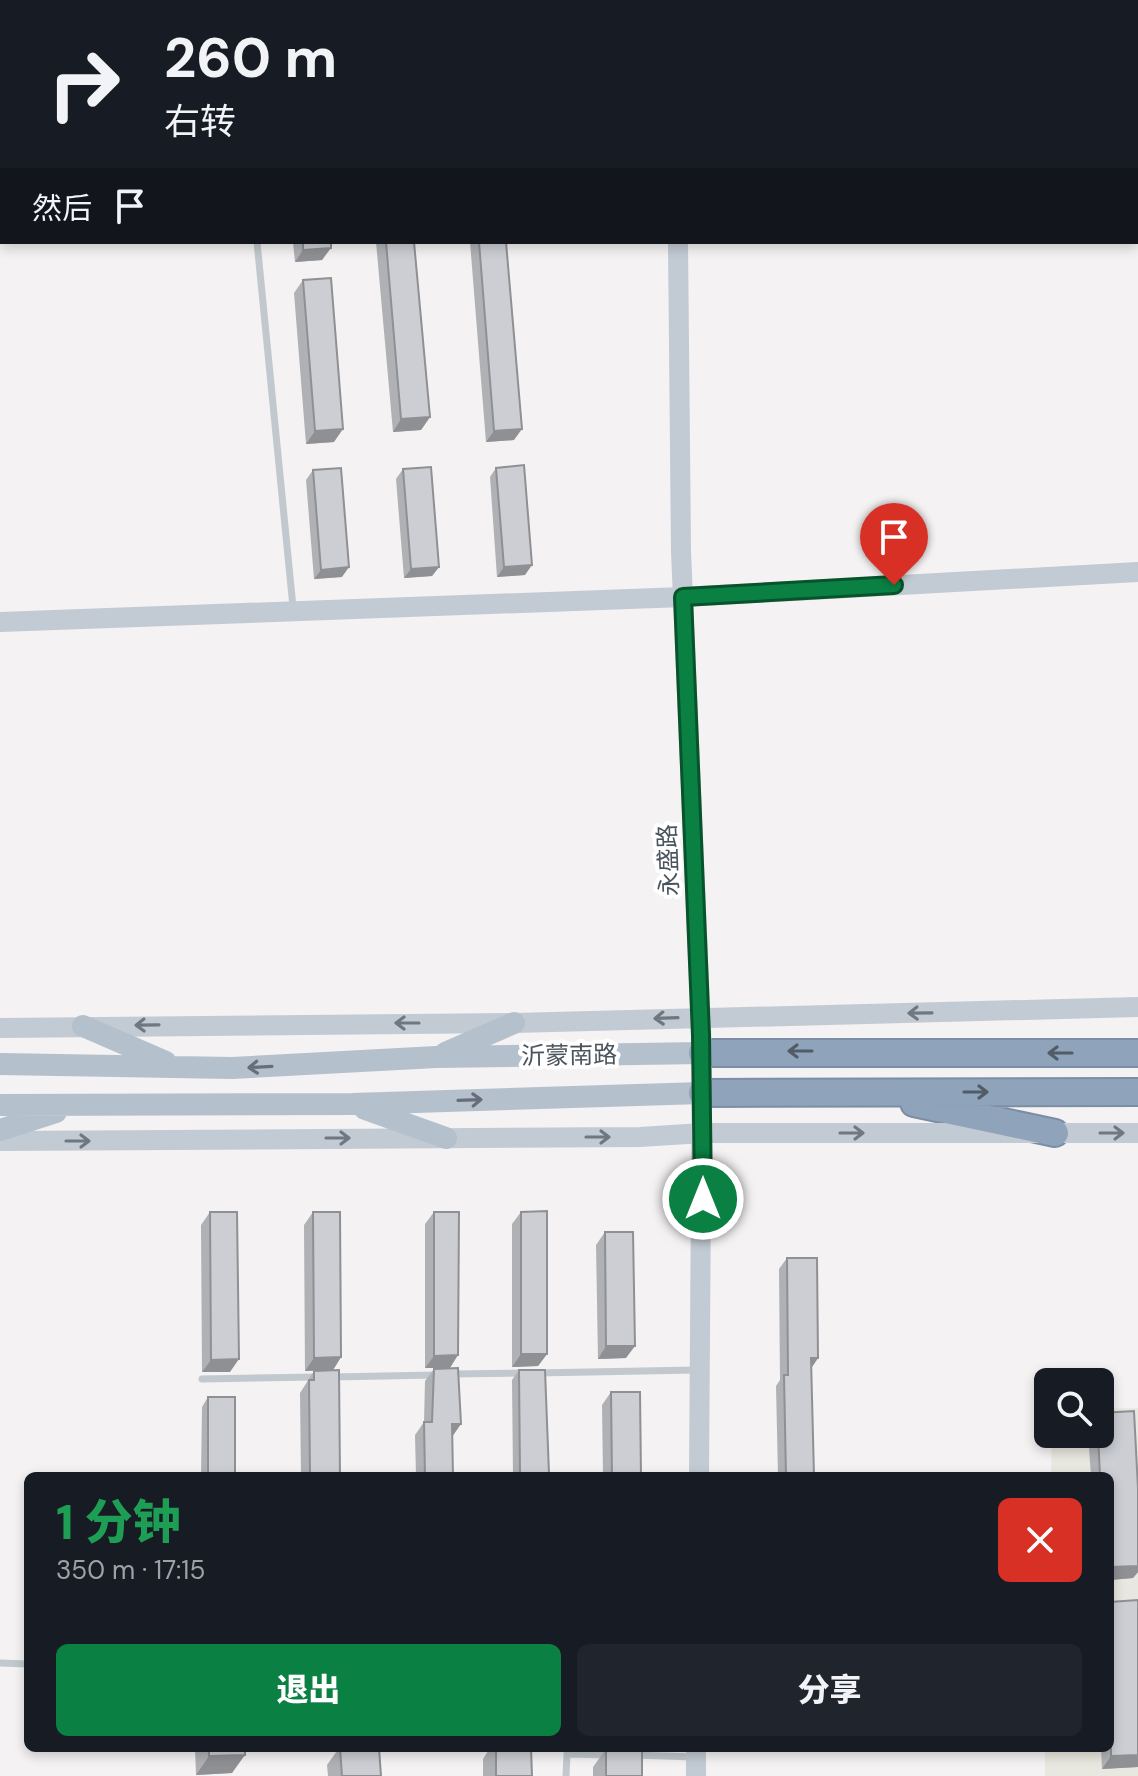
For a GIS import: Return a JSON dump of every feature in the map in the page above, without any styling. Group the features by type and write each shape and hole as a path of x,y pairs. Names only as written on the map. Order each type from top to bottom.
{"highway":[{"name":"沂蒙南路","path":"702,1053 1138,1053"},
{"path":"864,1092 1055,1133"},
{"name":"沂蒙南路","path":"702,1093 1138,1092"}],"main road":[{"path":"436,1057 514,1023"},
{"path":"83,1026 178,1067"},
{"name":"沂蒙南路","path":"0,1064 232,1068 436,1057 702,1053"},
{"name":"沂蒙南路","path":"0,1105 353,1104 702,1093"},
{"path":"353,1104 446,1138"},
{"path":"0,1130 72,1106"}],"street":[{"name":"永盛路","path":"678,244 683,597 702,1053 699,1472"},
{"path":"0,622 683,597 1138,572"},
{"path":"0,1028 514,1023 1138,1007"},
{"path":"0,1141 640,1137 703,1133 1138,1133"}],"lane":[{"path":"257,244 293,613"},
{"path":"202,1379 700,1370"},
{"path":"0,1663 24,1664"},
{"path":"566,1776 567,1752"},
{"path":"581,1752 696,1760"}],"shaded area":[{"path":"1138,1408 1138,1776 1045,1776 1045,1752 1114,1752 1114,1472 1051,1472 1052,1448 1114,1448 1114,1409"}],"building":[{"path":"303,244 331,244 331,248 303,250"},
{"path":"386,244 414,244 430,417 401,419"},
{"path":"479,244 506,244 522,429 494,431"},
{"path":"331,278 343,429 315,431 303,280"},
{"path":"524,465 532,565 504,567 496,468"},
{"path":"431,467 439,567 411,569 403,469"},
{"path":"341,468 349,567 321,570 313,470"},
{"path":"547,1211 547,1354 521,1354 521,1212"},
{"path":"210,1212 237,1212 239,1359 211,1360"},
{"path":"313,1212 340,1212 341,1357 314,1358"},
{"path":"434,1212 459,1212 458,1355 434,1356"},
{"path":"605,1232 633,1232 635,1346 606,1346"},
{"path":"787,1258 817,1258 818,1358 811,1358 814,1472 786,1472 784,1375 788,1375"},
{"path":"458,1368 461,1424 452,1424 453,1472 425,1472 424,1422 432,1422 434,1369"},
{"path":"339,1370 340,1472 310,1472 309,1380 314,1380 314,1371"},
{"path":"519,1370 545,1370 549,1472 520,1472"},
{"path":"611,1392 640,1392 641,1472 612,1472"},
{"path":"208,1397 235,1397 235,1472 208,1472"},
{"path":"1134,1411 1138,1566 1114,1567 1114,1472 1100,1472 1099,1448 1114,1448 1114,1412"},
{"path":"1138,1600 1138,1755 1111,1756 1111,1752 1114,1752 1114,1602"},
{"path":"209,1752 245,1752 245,1755 209,1756"},
{"path":"340,1752 379,1752 381,1776 342,1776"},
{"path":"496,1752 531,1752 532,1776 496,1776"},
{"path":"606,1752 642,1752 642,1776 606,1776"}],"route":[{"path":"703,1199 701,1035 683,597 894,585"}]}
